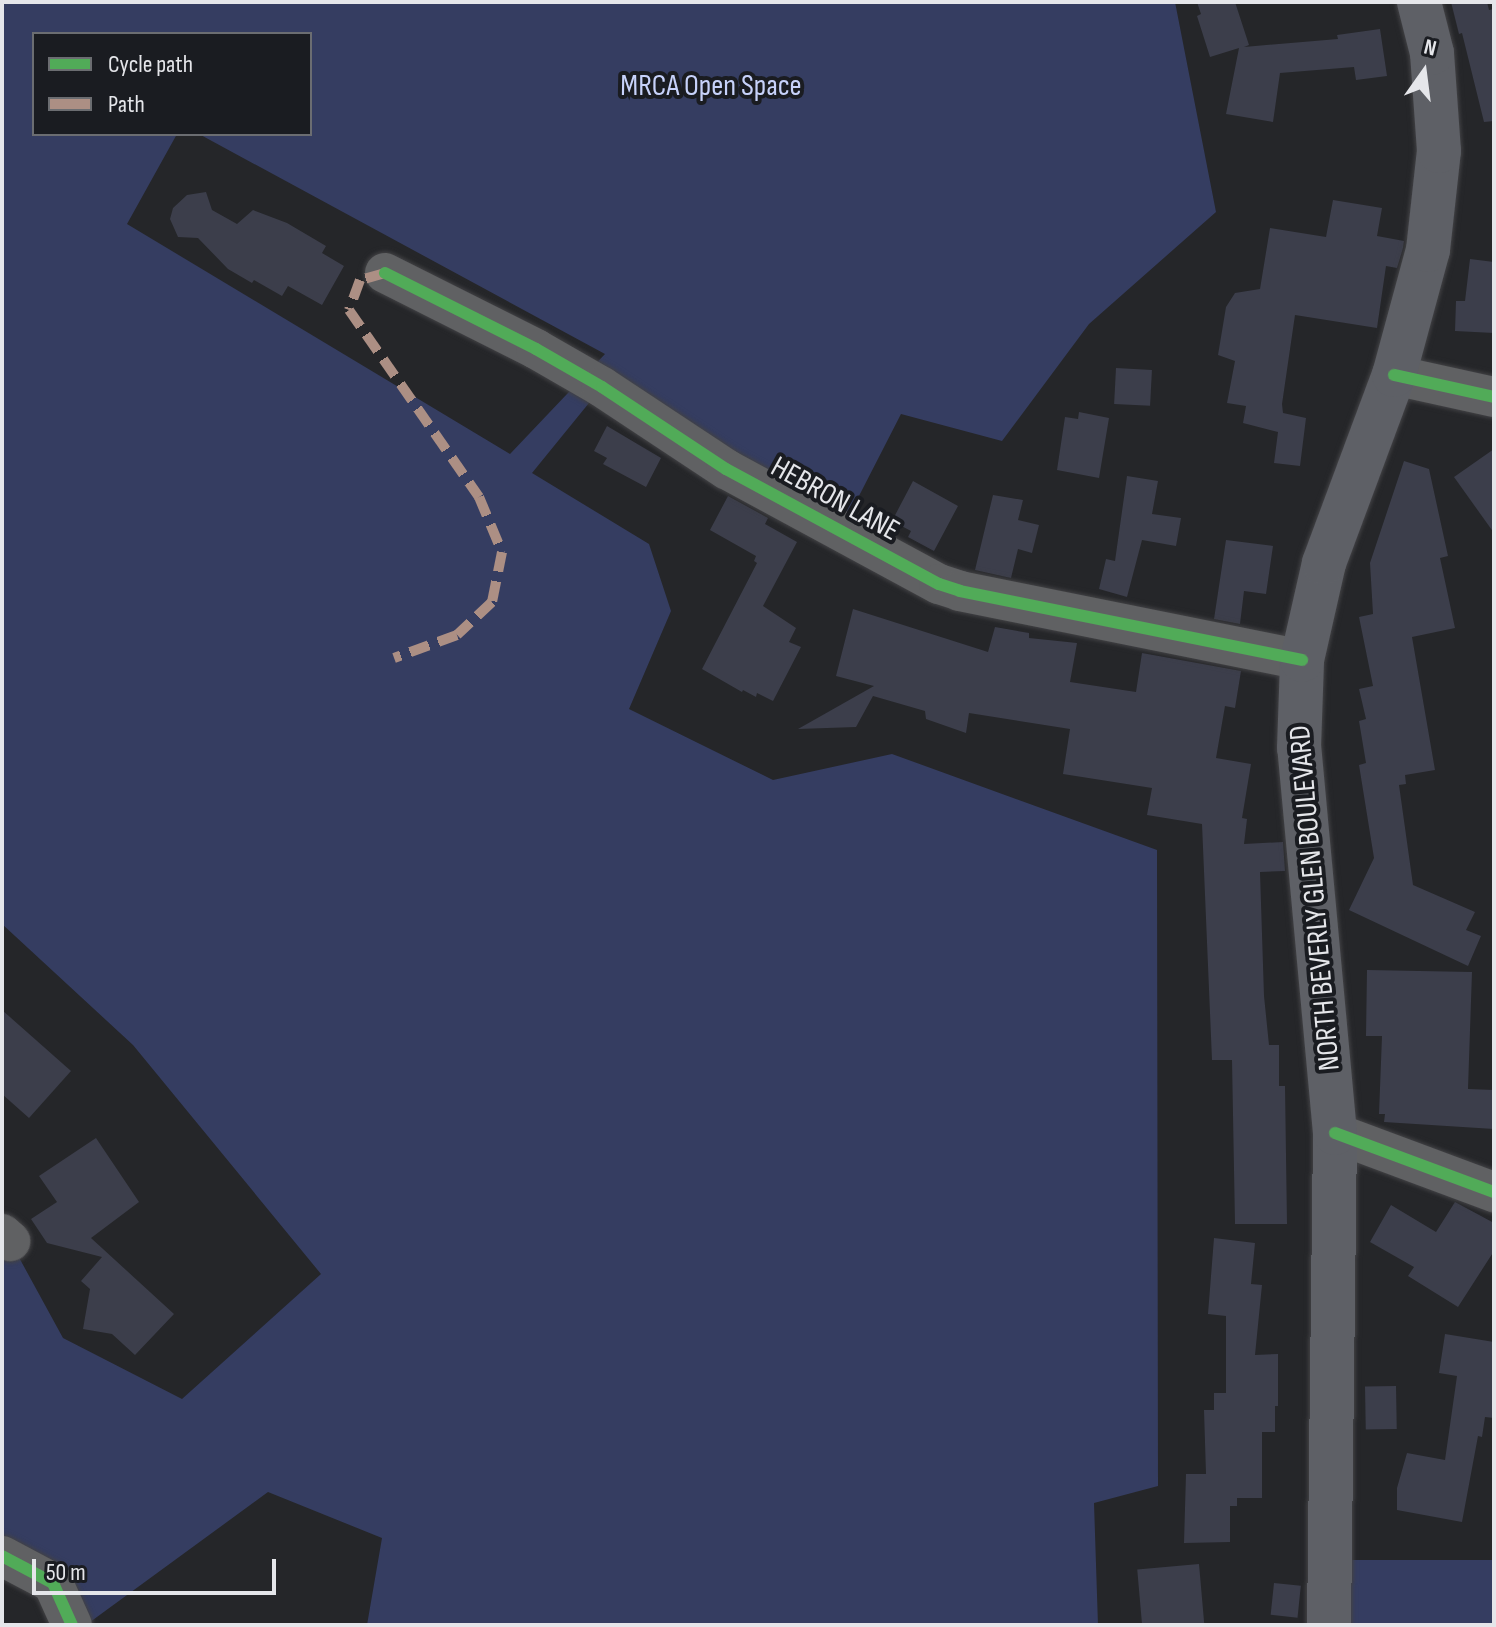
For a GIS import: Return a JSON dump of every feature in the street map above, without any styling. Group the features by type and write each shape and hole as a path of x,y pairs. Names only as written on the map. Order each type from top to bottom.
{"main road":[{"name":"NORTH BEVERLY GLEN BOULEVARD","path":"1329,1625 1335,1133 1299,748 1302,660 1324,563 1394,375 1428,250 1439,151 1432,53 1419,2"}],"street":[{"name":"HEBRON LANE","path":"385,273 536,349 602,387 726,469 939,584 960,591 1302,660"},
{"path":"1394,375 1494,397"},
{"path":"1335,1133 1494,1192"},
{"path":"2,1556 53,1583 72,1625"}],"green space":[{"name":"MRCA Open Space","path":"2,2 1175,2 1216,212 1089,324 1002,441 901,414 840,533 602,387 532,473 649,544 671,611 629,709 773,780 892,754 1157,850 1158,1486 1094,1503 1098,1625 367,1625 382,1538 268,1492 86,1625 2,1556 2,1234 10,1241 63,1338 182,1399 321,1274 133,1045 2,924","holes":["32,32 312,32 312,136 203,136 605,354 510,454 127,224 176,136 32,136"]},
{"path":"1330,1560 1494,1560 1494,1625 1330,1625"}],"building":[{"path":"1197,2 1235,2 1249,45 1244,47 1338,39 1337,35 1380,29 1387,76 1356,80 1354,67 1280,73 1273,122 1226,114 1239,48 1210,57 1197,16 1201,14"},
{"path":"1451,2 1487,2 1489,10 1494,9 1494,121 1484,122"},
{"path":"206,192 212,210 237,224 253,210 287,223 326,246 322,253 344,266 322,305 288,286 282,296 254,280 252,283 228,269 198,238 178,237 170,219 173,208 187,195"},
{"path":"1333,200 1382,208 1377,236 1404,241 1403,248 1397,268 1386,266 1377,328 1295,315 1282,404 1283,413 1306,418 1300,466 1274,463 1278,432 1243,423 1246,406 1227,403 1235,361 1218,355 1226,307 1235,293 1260,289 1270,228 1326,237"},
{"path":"1470,259 1494,262 1494,333 1455,331 1456,301 1465,301"},
{"path":"1116,368 1152,370 1150,406 1114,404"},
{"path":"1079,412 1109,418 1099,478 1057,470 1065,417 1078,419"},
{"path":"607,426 661,458 646,487 603,464 607,458 594,451"},
{"path":"1494,449 1494,533 1454,477"},
{"path":"1404,461 1429,469 1448,556 1440,558 1455,628 1412,637 1435,770 1405,775 1406,784 1399,785 1413,885 1475,912 1466,930 1481,936 1468,966 1349,910 1374,858 1359,765 1366,763 1359,721 1366,719 1359,689 1373,686 1359,617 1373,614 1370,563"},
{"path":"1127,476 1158,481 1152,514 1181,518 1176,546 1142,540 1127,597 1099,589 1106,559 1115,561"},
{"path":"913,481 958,506 934,551 908,537 911,531 892,521"},
{"path":"993,495 1023,500 1018,520 1039,525 1032,553 1018,549 1011,578 975,570"},
{"path":"728,496 768,518 765,524 797,542 763,606 796,628 789,642 801,647 773,701 757,693 756,697 742,692 702,669 757,563 754,561 756,556 710,530"},
{"path":"1226,540 1273,546 1266,594 1244,591 1240,624 1214,619"},
{"path":"853,609 988,652 995,627 1029,633 1029,638 1077,643 1070,682 1136,692 1142,653 1241,671 1235,708 1225,706 1216,758 1251,764 1242,818 1247,819 1244,844 1283,842 1285,871 1260,872 1264,996 1269,1045 1279,1045 1279,1086 1285,1086 1287,1224 1235,1224 1232,1060 1212,1060 1202,824 1147,815 1152,788 1063,774 1070,729 969,713 966,733 926,719 925,711 873,696 856,727 798,729 874,686 836,676"},
{"path":"1367,970 1472,972 1468,1089 1494,1090 1494,1129 1384,1122 1385,1114 1379,1114 1382,1036 1366,1036"},
{"path":"2,1010 71,1071 29,1118 2,1094"},
{"path":"96,1138 139,1202 91,1238 174,1314 135,1355 112,1334 83,1329 90,1289 81,1281 102,1257 47,1243 31,1219 57,1202 39,1176"},
{"path":"1455,1202 1494,1223 1494,1251 1458,1307 1408,1276 1414,1267 1370,1242 1391,1205 1436,1232"},
{"path":"1214,1238 1255,1243 1251,1284 1262,1285 1255,1355 1278,1354 1278,1406 1275,1406 1275,1432 1262,1432 1262,1498 1237,1498 1237,1506 1230,1506 1230,1542 1184,1543 1186,1474 1206,1474 1204,1410 1214,1410 1214,1393 1226,1393 1226,1316 1208,1314"},
{"path":"1445,1334 1494,1342 1494,1418 1485,1417 1482,1437 1478,1436 1462,1522 1397,1510 1397,1488 1407,1453 1445,1460 1457,1376 1439,1373"},
{"path":"1396,1386 1397,1429 1366,1430 1365,1387"},
{"path":"1199,1564 1204,1625 1142,1625 1137,1569"},
{"path":"1274,1583 1301,1586 1298,1618 1271,1615"}],"marked path":[{"path":"385,273 360,280 349,310 479,497 502,552 492,602 457,635 394,658"}],"cycle path":[{"path":"385,273 536,349 602,387 726,469 939,584 960,591 1302,660"},
{"path":"1394,375 1494,397"},
{"path":"1335,1133 1494,1192"},
{"path":"2,1556 53,1583 72,1625"}]}
